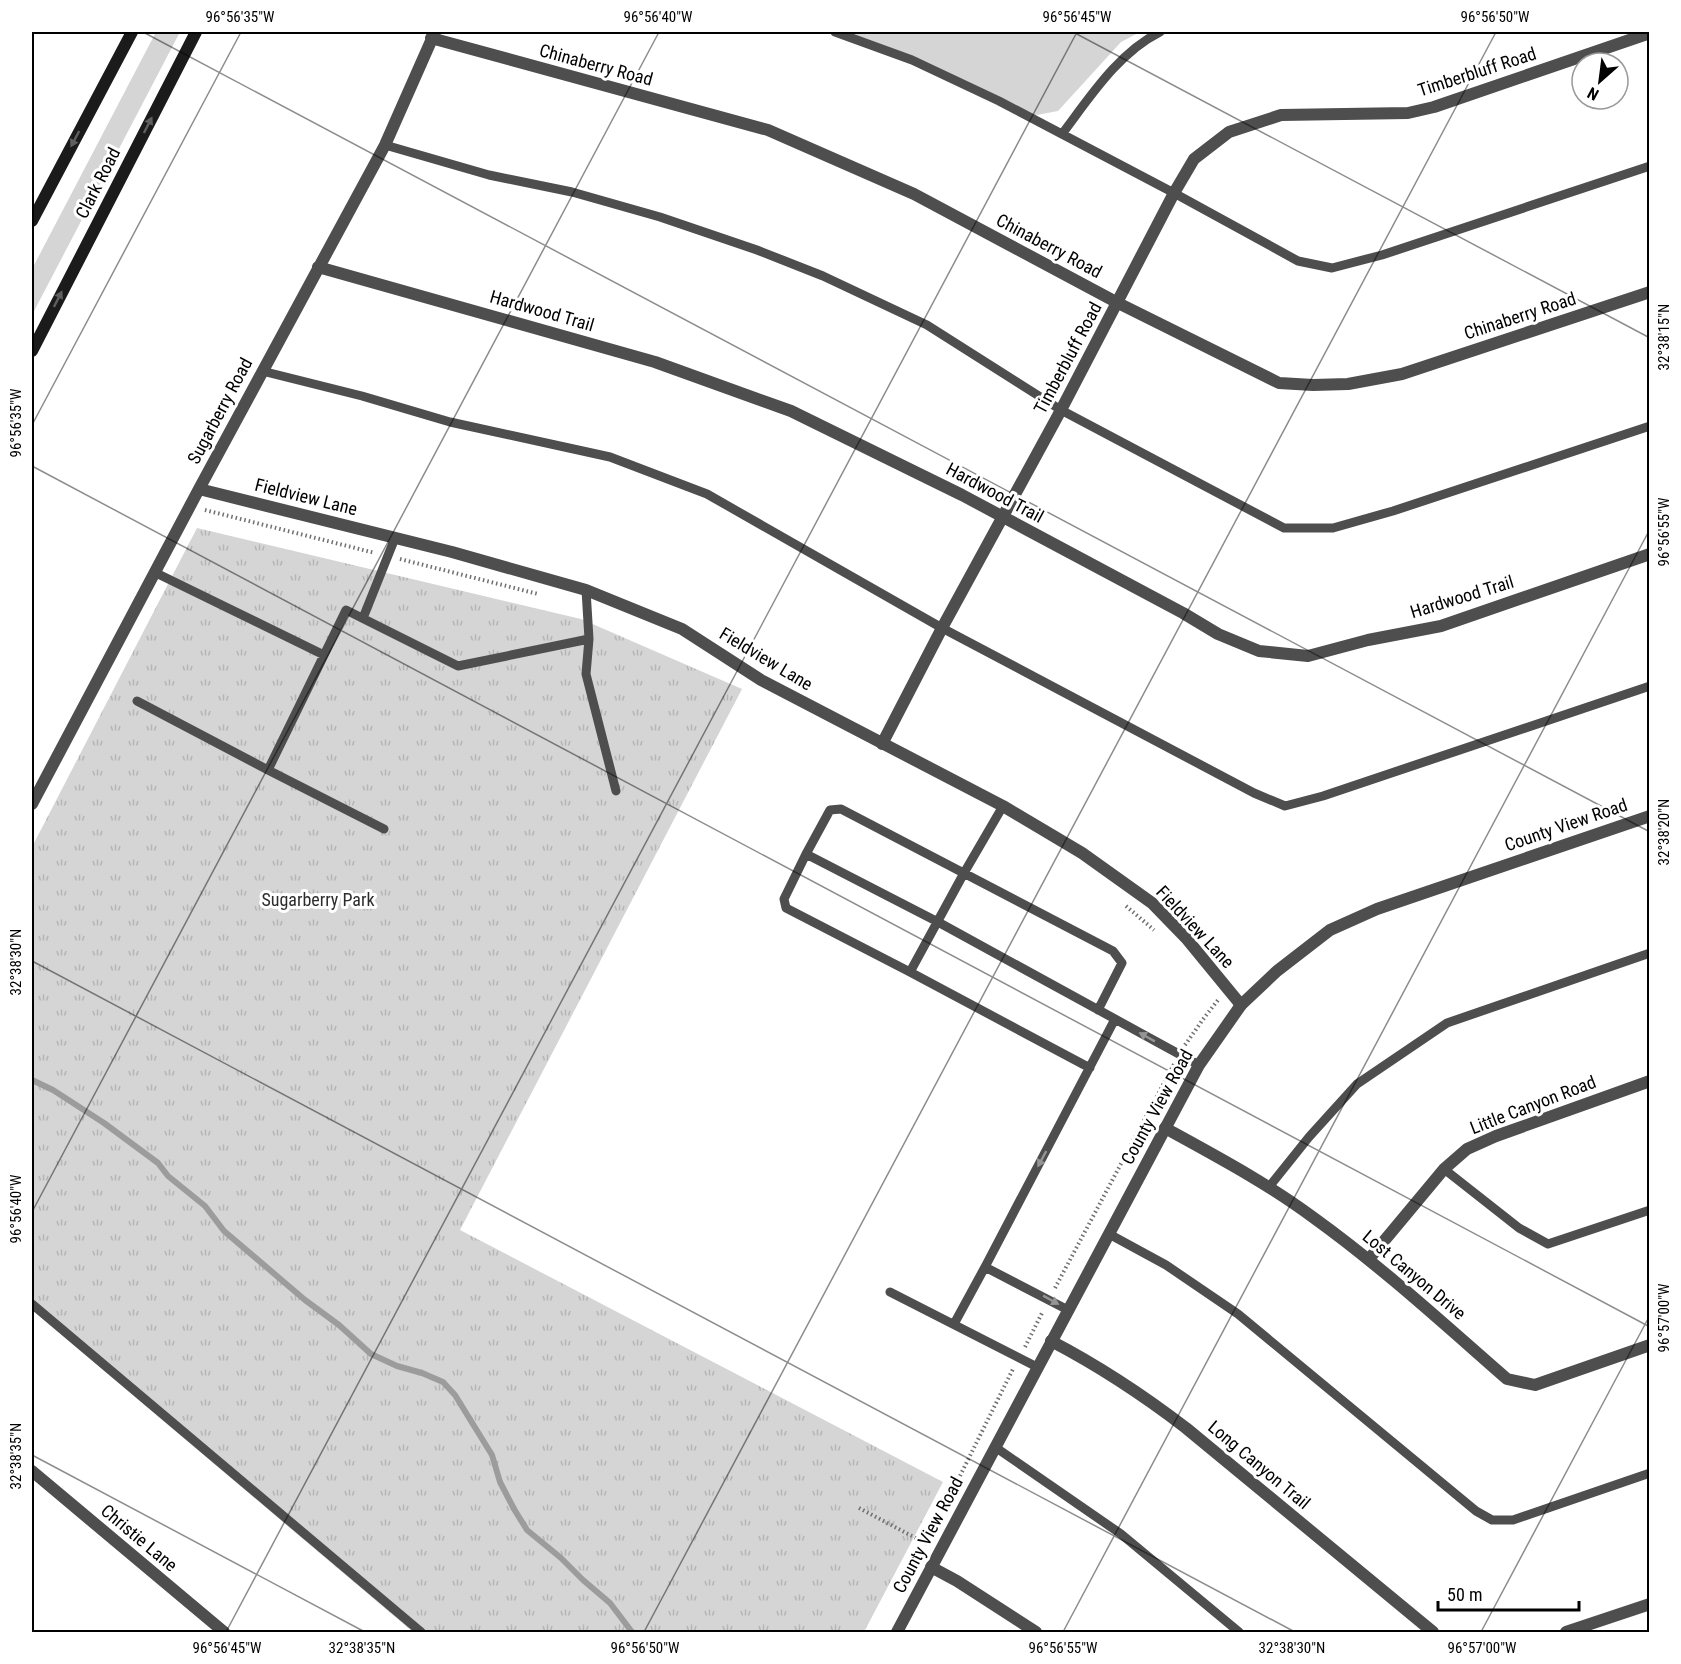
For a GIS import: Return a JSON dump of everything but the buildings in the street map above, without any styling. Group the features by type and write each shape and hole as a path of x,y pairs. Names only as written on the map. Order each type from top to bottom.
{"main road":[{"path":"32,222 132,32"},
{"name":"Clark Road","path":"32,351 196,32"}],"street":[{"name":"Timberbluff Road","path":"882,744 1194,159 1229,132 1281,115 1408,113 1434,107 1650,33"},
{"name":"Sugarberry Road","path":"32,804 154,572 385,145 433,35"},
{"name":"Chinaberry Road","path":"433,35 768,130 914,194 1118,303 1279,383 1348,384 1402,374 1650,292"},
{"name":"Hardwood Trail","path":"318,267 655,362 791,411 962,495 1218,634 1259,651 1308,656 1368,640 1441,626 1650,554"},
{"name":"Fieldview Lane","path":"199,489 452,552 586,590 682,629 761,680 1003,806 1082,853 1152,903 1186,938 1241,1005"},
{"name":"County View Road","path":"897,1632 1198,1065 1241,1005 1277,970 1330,930 1377,909 1650,816"},
{"name":"Little Canyon Road","path":"1368,1259 1444,1169 1467,1149 1496,1136 1650,1081"},
{"name":"Lost Canyon Drive","path":"1165,1128 1269,1187 1313,1217 1368,1259 1507,1379 1536,1385 1650,1346"},
{"name":"Long Canyon Trail","path":"1051,1341 1096,1365 1170,1416 1433,1632"},
{"name":"Christie Lane","path":"32,1472 224,1632"},
{"path":"931,1567 1036,1632"},
{"path":"1566,1632 1650,1604"}],"lane":[{"path":"835,32 912,60 999,101 1298,261 1332,268 1382,255 1650,166"},
{"path":"1062,134 1111,70 1147,38 1160,32"},
{"path":"385,145 489,175 572,192 660,217 757,250 823,276 927,325 1061,410 1284,528 1333,528 1394,511 1650,426"},
{"path":"262,371 362,396 450,422 610,458 708,494 942,628 1254,793 1285,806 1323,796 1650,686"},
{"path":"363,618 395,538"},
{"path":"154,572 324,655"},
{"path":"586,590 589,639 586,674 616,791"},
{"path":"268,770 346,610 458,666 589,639"},
{"path":"137,700 384,829"},
{"path":"910,972 1003,806"},
{"path":"1090,1068 786,908 784,899 830,810 841,809 1113,951 1122,963 1098,1010"},
{"path":"806,854 938,922 1198,1065"},
{"path":"1269,1187 1309,1137 1357,1084 1447,1023 1650,953"},
{"path":"954,1324 1115,1019"},
{"path":"1444,1169 1519,1228 1548,1244 1650,1210"},
{"path":"1109,1234 1166,1265 1238,1314 1476,1511 1492,1520 1513,1520 1650,1473"},
{"path":"985,1266 1068,1310"},
{"path":"890,1292 1037,1368"},
{"path":"32,1304 421,1632"},
{"path":"995,1447 1121,1534 1239,1632"}],"path":[{"path":"858,1508 927,1544"}],"green space":[{"path":"156,32 180,32 32,315 32,269"},
{"path":"840,32 1140,32 1121,42 1058,111 1031,116"},
{"name":"Sugarberry Park","path":"197,528 581,619 742,689 460,1230 943,1482 864,1632 413,1632 32,1310 32,847"}],"waterway":[{"path":"32,1080 53,1090 104,1123 158,1163 168,1176 205,1206 224,1231 371,1354 443,1382 455,1395 492,1455 500,1482 527,1530 610,1603 632,1632"}]}
